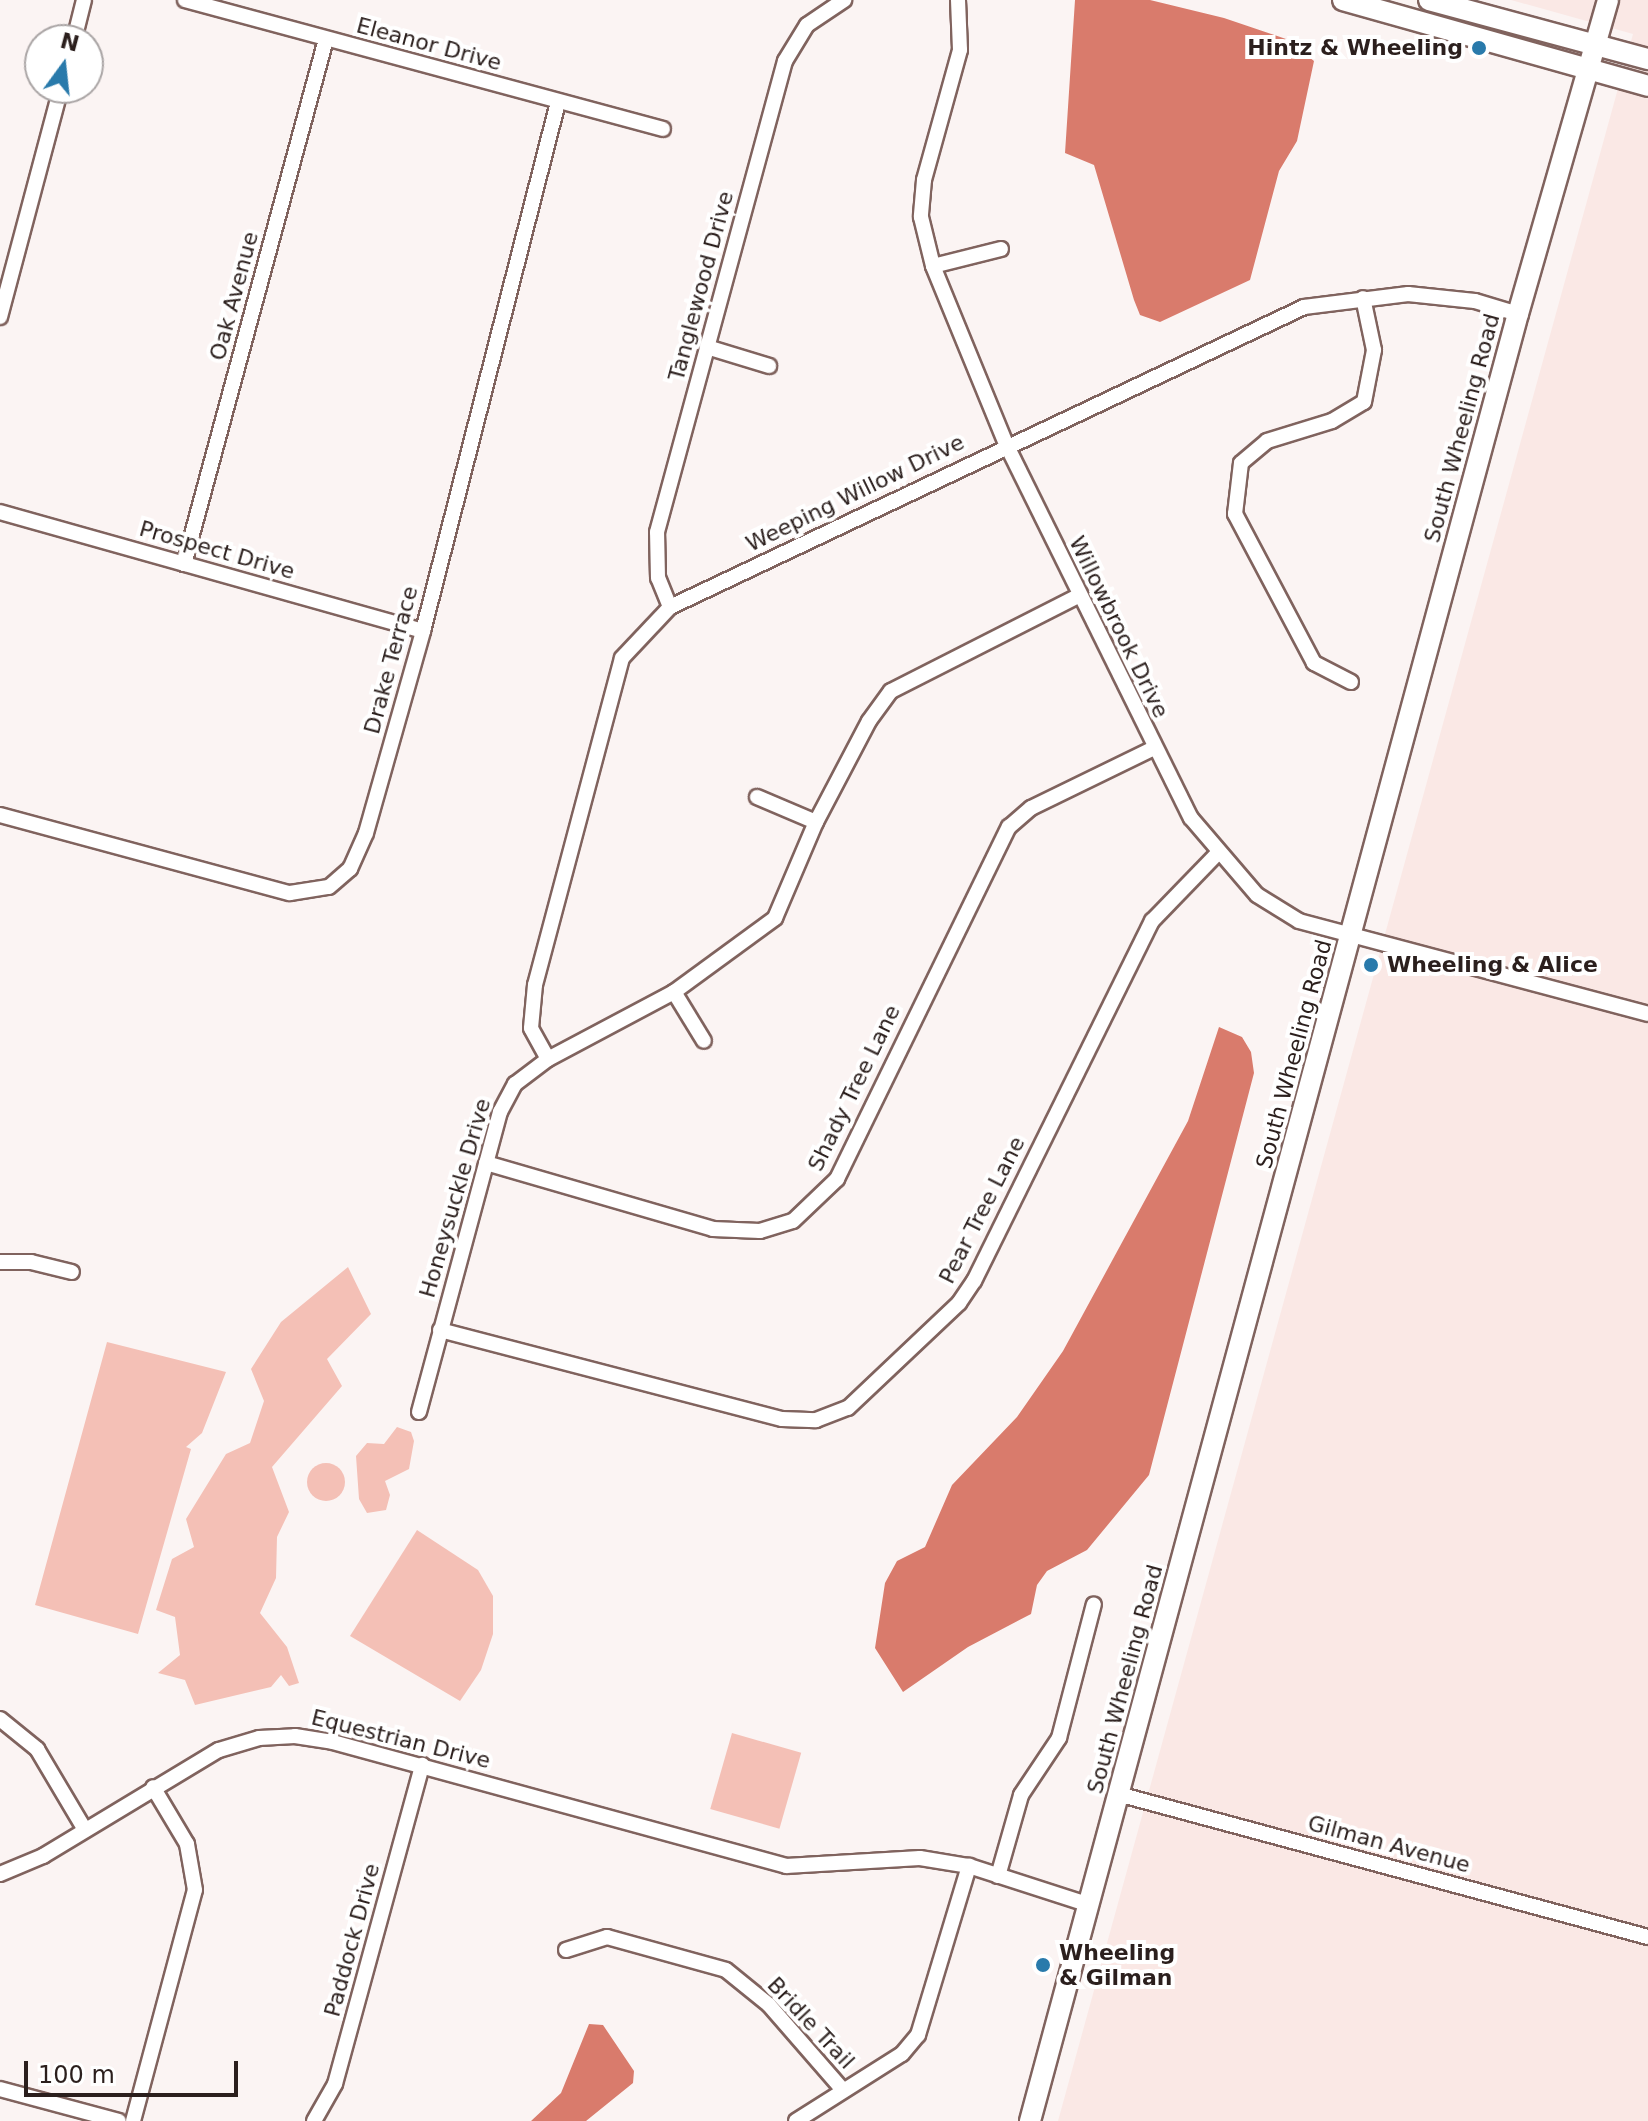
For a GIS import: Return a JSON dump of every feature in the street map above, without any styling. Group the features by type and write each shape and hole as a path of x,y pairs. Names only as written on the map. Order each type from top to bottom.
{"main road":[{"path":"1343,0 1648,86"},
{"path":"1429,0 1648,59"},
{"name":"South Wheeling Road","path":"1030,2121 1518,314 1608,0"}],"street":[{"path":"78,24 84,0"},
{"name":"Eleanor Drive","path":"185,0 663,129"},
{"name":"Tanglewood Drive","path":"670,607 658,578 657,532 785,61 807,25 844,0"},
{"name":"Willowbrook Drive","path":"958,0 960,50 924,180 921,217 933,266 1006,444 1078,596 1191,818 1218,853 1268,901 1299,921 1648,1014"},
{"name":"Oak Avenue","path":"184,564 326,39"},
{"name":"Drake Terrace","path":"0,815 290,893 329,887 350,869 362,846 423,631 558,102"},
{"path":"0,317 57,104"},
{"path":"933,266 1001,249"},
{"name":"Weeping Willow Drive","path":"548,1059 531,1028 535,985 618,673 641,632 670,607 1006,444 1304,307 1408,294 1475,301 1518,314"},
{"path":"1351,682 1314,663 1235,514 1241,463 1267,441 1332,421 1364,402 1374,350 1363,298"},
{"path":"707,347 769,366"},
{"name":"Prospect Drive","path":"0,512 423,631"},
{"name":"Honeysuckle Drive","path":"419,1412 486,1163 506,1099 515,1084 548,1059 674,992 775,918 816,822 869,721 891,691 1078,596"},
{"name":"Shady Tree Lane","path":"486,1163 713,1229 760,1231 793,1221 837,1179 1009,827 1031,808 1154,748"},
{"path":"757,797 816,822"},
{"name":"Pear Tree Lane","path":"440,1330 782,1419 816,1420 848,1408 967,1292 1152,921 1218,853"},
{"path":"674,992 704,1041"},
{"path":"0,1262 31,1262 72,1272"},
{"path":"998,1876 1021,1795 1059,1738 1094,1604"},
{"path":"0,1719 37,1749 84,1828"},
{"name":"Equestrian Drive","path":"0,1874 43,1856 84,1828 219,1750 278,1736 333,1742 723,1845 786,1866 830,1867 894,1858 969,1866 1090,1905"},
{"name":"Paddock Drive","path":"314,2121 335,2084 422,1765"},
{"path":"133,2121 195,1890 187,1844 153,1787"},
{"name":"Gilman Avenue","path":"1118,1794 1648,1937"},
{"path":"796,2121 902,2054 918,2035 969,1866"},
{"name":"Bridle Trail","path":"566,1950 607,1937 726,1970 769,2005 843,2090"},
{"path":"0,2089 119,2121"}],"shaded area":[{"path":"1075,0 1150,0 1224,18 1286,39 1314,61 1297,141 1279,171 1250,280 1160,322 1140,315 1094,165 1065,153"},
{"path":"1511,0 1648,0 1648,2121 1058,2121 1633,34"},
{"path":"1219,1027 1242,1037 1251,1052 1254,1073 1149,1475 1087,1550 1047,1571 1037,1585 1031,1614 968,1647 903,1692 875,1648 885,1583 897,1561 925,1547 952,1485 1017,1417 1063,1351 1188,1121"},
{"path":"348,1267 371,1314 327,1359 342,1386 272,1467 289,1512 277,1537 276,1578 260,1613 287,1647 299,1683 289,1686 281,1675 271,1687 195,1705 185,1680 158,1673 180,1655 175,1617 156,1610 172,1559 194,1547 186,1519 226,1454 250,1443 264,1401 251,1369 281,1322"},
{"path":"107,1342 226,1372 202,1433 186,1447 191,1449 138,1634 35,1605"},
{"path":"397,1427 411,1432 414,1441 409,1469 385,1481 390,1495 386,1510 367,1513 359,1499 356,1456 367,1443 384,1444"},
{"path":"326,1463 339,1469 345,1482 339,1495 326,1501 313,1495 307,1482 313,1469"},
{"path":"417,1530 478,1570 493,1596 493,1634 481,1670 460,1701 350,1636"},
{"path":"732,1733 801,1753 779,1829 710,1809"},
{"path":"589,2024 603,2025 634,2071 633,2083 586,2121 531,2121 561,2093"}],"place":[{"name":"Hintz & Wheeling","path":"1479,48"},
{"name":"Wheeling & Alice","path":"1371,965"},
{"name":"Wheeling & Gilman","path":"1043,1965"}]}
